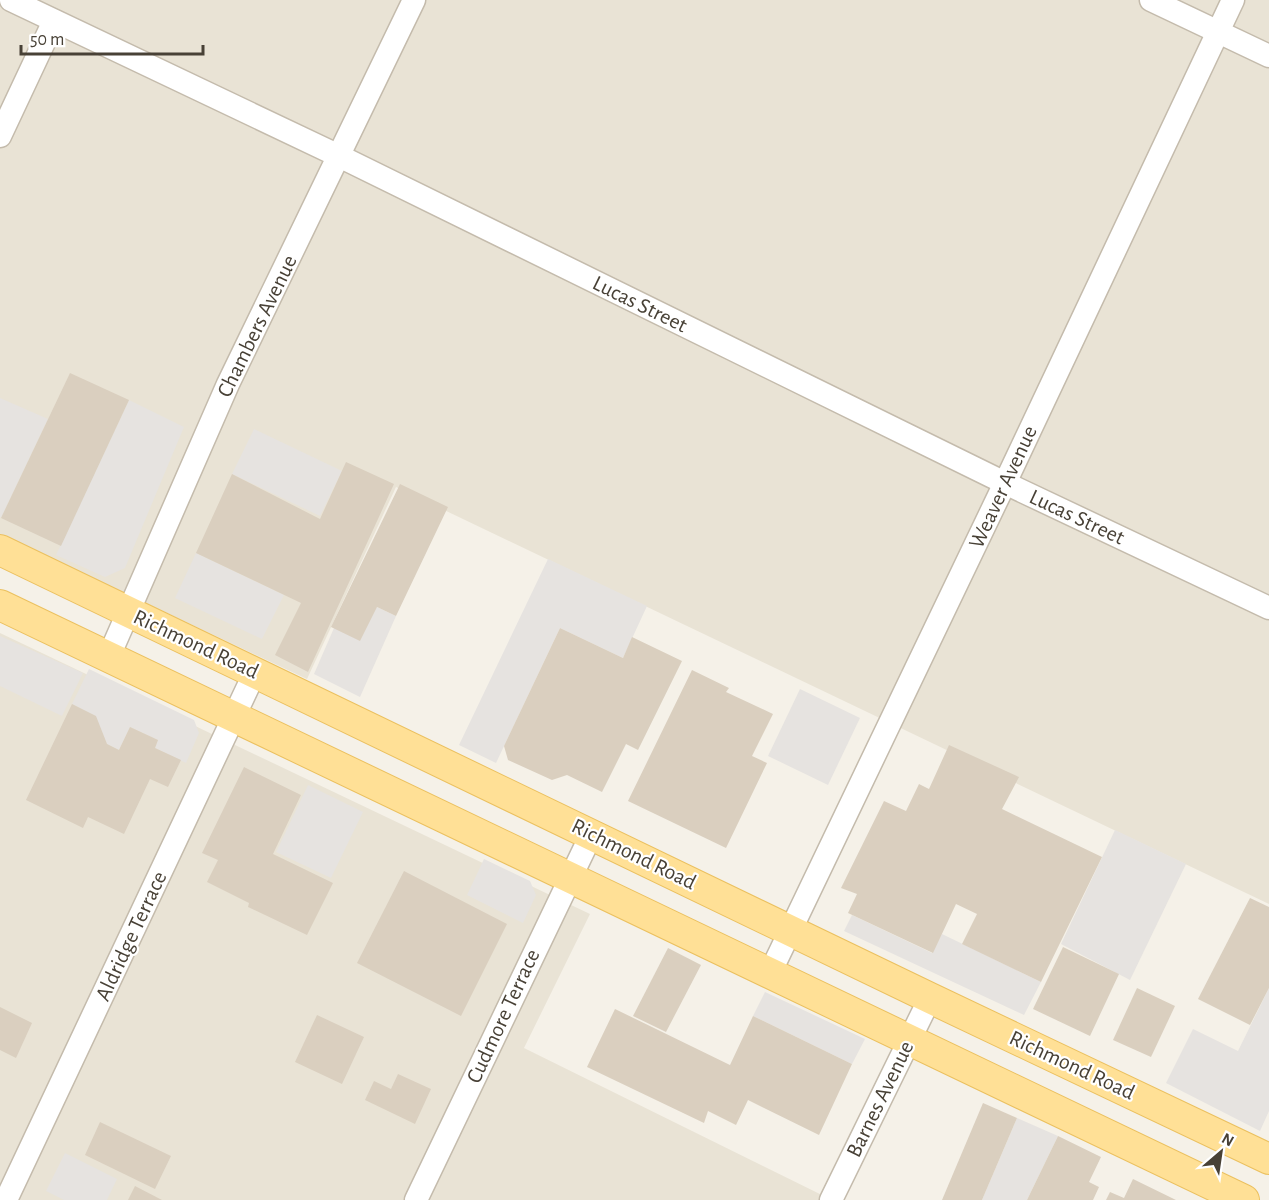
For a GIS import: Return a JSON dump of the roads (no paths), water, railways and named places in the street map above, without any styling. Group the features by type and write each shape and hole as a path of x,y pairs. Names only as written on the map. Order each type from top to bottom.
{"main road":[{"name":"Richmond Road","path":"0,550 1269,1159"},
{"name":"Richmond Road","path":"0,604 1244,1200"}],"street":[{"name":"Lucas Street","path":"11,0 339,156 1005,483 1269,608"},
{"name":"Chambers Avenue","path":"109,657 228,384 414,0"},
{"path":"1151,0 1269,56"},
{"name":"Weaver Avenue","path":"770,973 1233,0"},
{"path":"0,136 54,21"},
{"name":"Aldridge Terrace","path":"6,1200 255,672"},
{"name":"Cudmore Terrace","path":"416,1200 592,833"},
{"name":"Barnes Avenue","path":"831,1200 930,998"}]}
